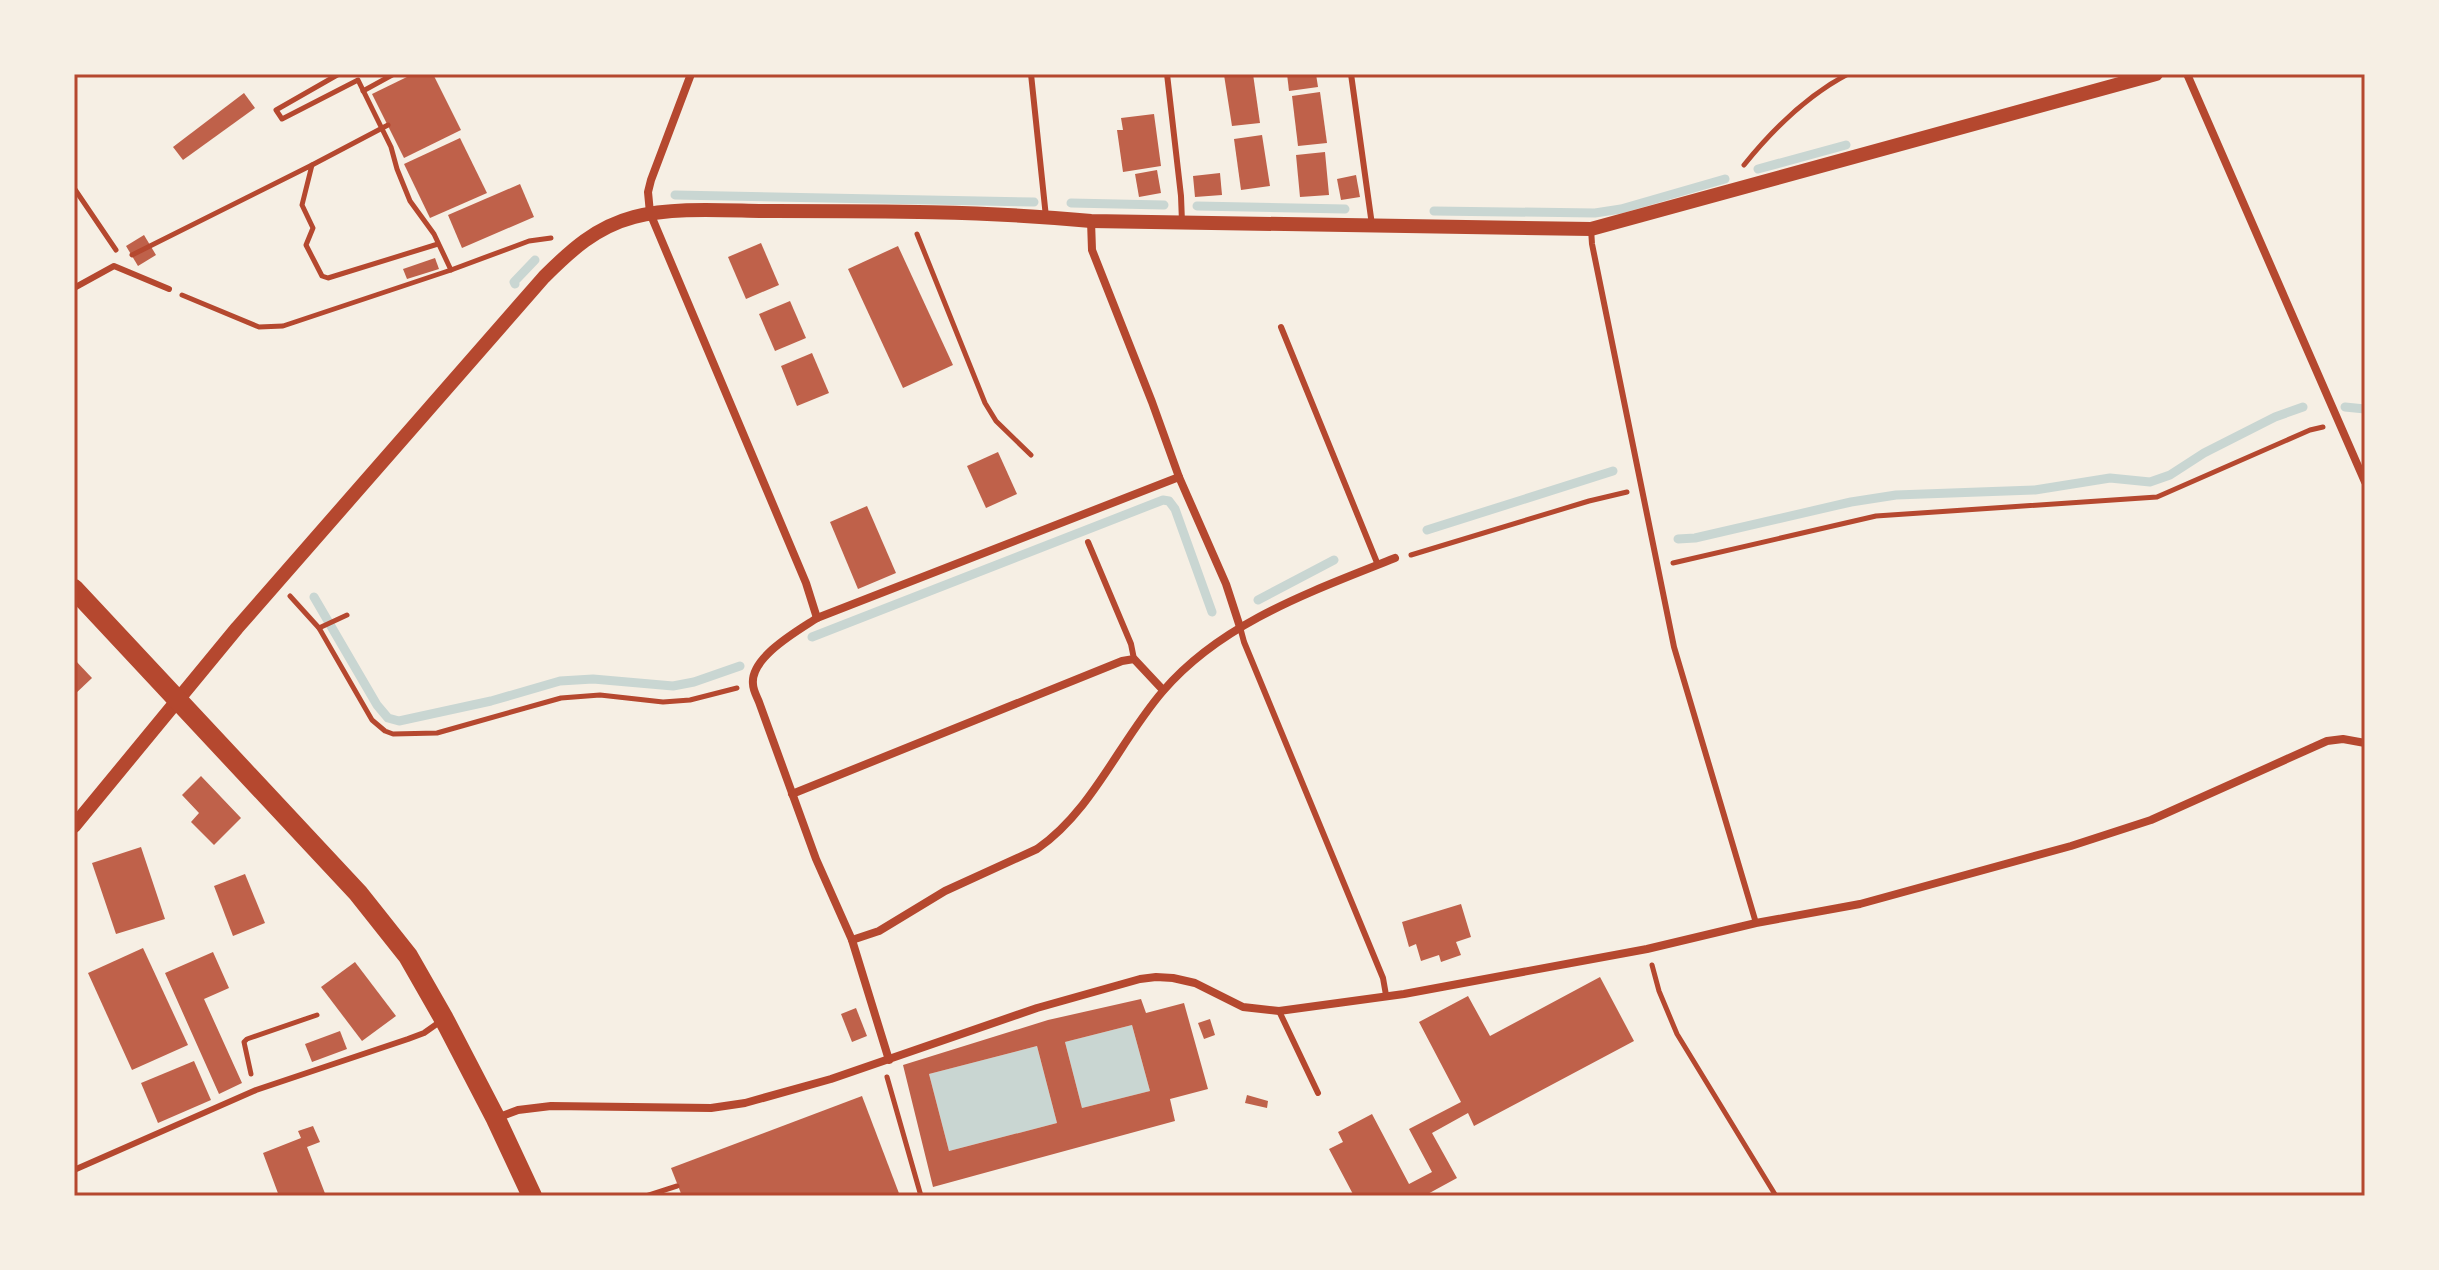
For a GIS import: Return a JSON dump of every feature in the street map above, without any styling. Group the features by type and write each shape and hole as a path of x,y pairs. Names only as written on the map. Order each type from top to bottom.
{"main road":[{"path":"74,589 358,893 408,956 496,1119 532,1196"}],"street":[{"path":"691,74 651,180 648,192 650,213 806,583 817,618"},
{"path":"74,826 177,701 544,277 572,248 613,224 650,213 849,211 1091,221 1591,229 2156,74"},
{"path":"2187,74 2365,482"},
{"path":"1091,221 1092,250 1179,477 1226,584 1240,627"},
{"path":"889,1060 852,940 816,859 752,682 755,671 772,649 817,618 1179,477"},
{"path":"852,940 879,931 945,891 1049,841 1078,812 1163,690 1186,666 1240,627 1321,588 1395,558"},
{"path":"792,794 1122,661 1134,659 1163,690"},
{"path":"496,1119 518,1110 551,1106 722,1107 785,1093 1037,1008 1140,979 1173,978 1195,983 1243,1007 1279,1011 1404,994 1647,949 1756,923 1860,904 2071,846 2151,820 2327,741 2343,739 2365,743"}],"lane":[{"path":"1031,74 1046,217"},
{"path":"1167,74 1182,222"},
{"path":"1351,74 1372,225"},
{"path":"1591,229 1640,489 1674,647 1756,923"},
{"path":"74,288 114,266 169,289"},
{"path":"1281,327 1378,565"},
{"path":"1088,542 1131,644 1134,659"},
{"path":"1240,627 1383,978 1386,995"},
{"path":"1279,1011 1318,1093"},
{"path":"74,1170 256,1090 424,1033 444,1019"}],"path":[{"path":"339,74 276,110 279,117 282,119 358,80 385,126 410,201 451,270"},
{"path":"363,91 394,74"},
{"path":"1740,188 1744,164 1771,132 1848,74"},
{"path":"114,266 385,126"},
{"path":"312,165 302,205 313,228 306,245 322,276 328,278 438,244"},
{"path":"74,188 118,253 114,266"},
{"path":"915,230 985,403 996,421 1031,455"},
{"path":"169,289 259,327 283,326 529,241 558,237 572,248"},
{"path":"1656,567 1876,516 2157,497 2310,430 2338,424"},
{"path":"1423,553 1589,501 1640,489"},
{"path":"301,606 319,628 372,720 393,734 437,733 561,698 600,695 641,701 690,700 752,682"},
{"path":"319,628 347,615"},
{"path":"1647,949 1659,991 1677,1034 1776,1196"},
{"path":"256,1090 244,1042 317,1015"},
{"path":"892,1099 921,1196"},
{"path":"646,1196 677,1186"}],"shaded area":[{"path":"1132,1025 1150,1091 1082,1108 1065,1042"},
{"path":"1037,1046 1057,1123 949,1151 929,1074"}],"building":[{"path":"413,74 433,74 461,130 404,158 372,94"},
{"path":"1253,74 1260,123 1232,126 1224,75"},
{"path":"1287,74 1316,74 1318,87 1289,91"},
{"path":"1320,92 1327,143 1298,146 1292,96"},
{"path":"244,93 255,108 183,160 173,147"},
{"path":"1154,114 1161,166 1123,172 1117,130 1123,130 1121,118"},
{"path":"1262,135 1270,186 1241,190 1234,139"},
{"path":"460,138 487,193 430,218 404,164"},
{"path":"1325,152 1329,195 1300,197 1296,155"},
{"path":"1157,170 1161,193 1139,197 1135,174"},
{"path":"1220,173 1222,195 1195,197 1193,176"},
{"path":"1356,175 1360,197 1341,200 1337,179"},
{"path":"520,184 534,217 462,248 448,215"},
{"path":"144,235 156,255 138,266 126,246"},
{"path":"761,243 779,285 746,299 728,257"},
{"path":"898,246 953,365 903,388 848,269"},
{"path":"435,258 439,269 407,279 403,269"},
{"path":"790,301 806,338 775,351 759,314"},
{"path":"812,353 829,393 797,406 781,366"},
{"path":"998,452 1017,494 986,508 967,466"},
{"path":"867,506 896,573 858,589 830,522"},
{"path":"74,659 92,678 74,695"},
{"path":"201,776 241,818 214,845 191,822 199,813 182,795"},
{"path":"141,847 165,919 116,934 92,863"},
{"path":"245,874 265,923 233,936 214,886"},
{"path":"1461,904 1471,937 1456,942 1461,955 1441,962 1439,955 1421,961 1416,944 1409,947 1402,922"},
{"path":"143,948 188,1045 132,1070 88,973"},
{"path":"213,952 229,988 204,999 242,1083 219,1094 165,973"},
{"path":"355,962 396,1016 362,1041 321,987"},
{"path":"1600,977 1634,1041 1474,1126 1468,1113 1432,1133 1457,1178 1424,1196 1354,1196 1329,1149 1343,1142 1338,1132 1372,1114 1409,1184 1432,1172 1409,1129 1461,1102 1419,1022 1468,996 1490,1036"},
{"path":"1141,999 1146,1013 1184,1003 1208,1089 1170,1099 1175,1121 933,1187 903,1065 1048,1020","holes":["1132,1025 1150,1091 1082,1108 1065,1042","1037,1046 1057,1123 949,1151 929,1074"]},
{"path":"856,1008 867,1036 852,1042 841,1014"},
{"path":"1210,1019 1215,1035 1204,1039 1198,1023"},
{"path":"340,1031 347,1049 312,1062 305,1044"},
{"path":"194,1061 211,1100 158,1123 141,1083"},
{"path":"1247,1095 1268,1101 1267,1108 1245,1103"},
{"path":"862,1096 900,1196 682,1196 671,1168"},
{"path":"313,1126 320,1142 307,1147 326,1196 279,1196 263,1153 301,1138 298,1131"}],"waterway":[{"path":"1758,169 1846,145"},
{"path":"1434,211 1595,213 1621,209 1725,179"},
{"path":"675,195 1034,202"},
{"path":"1071,203 1164,205"},
{"path":"1197,206 1345,209"},
{"path":"515,284 535,260"},
{"path":"1678,539 1896,495 2035,490 2110,478 2150,482 2170,475 2204,453 2275,417 2303,407"},
{"path":"2345,407 2365,409"},
{"path":"1427,530 1613,471"},
{"path":"812,637 1163,500 1169,501 1175,509 1212,612"},
{"path":"1258,600 1334,560"},
{"path":"314,597 377,705 388,718 399,721 491,701 560,681 593,679 673,686 740,666"}]}
